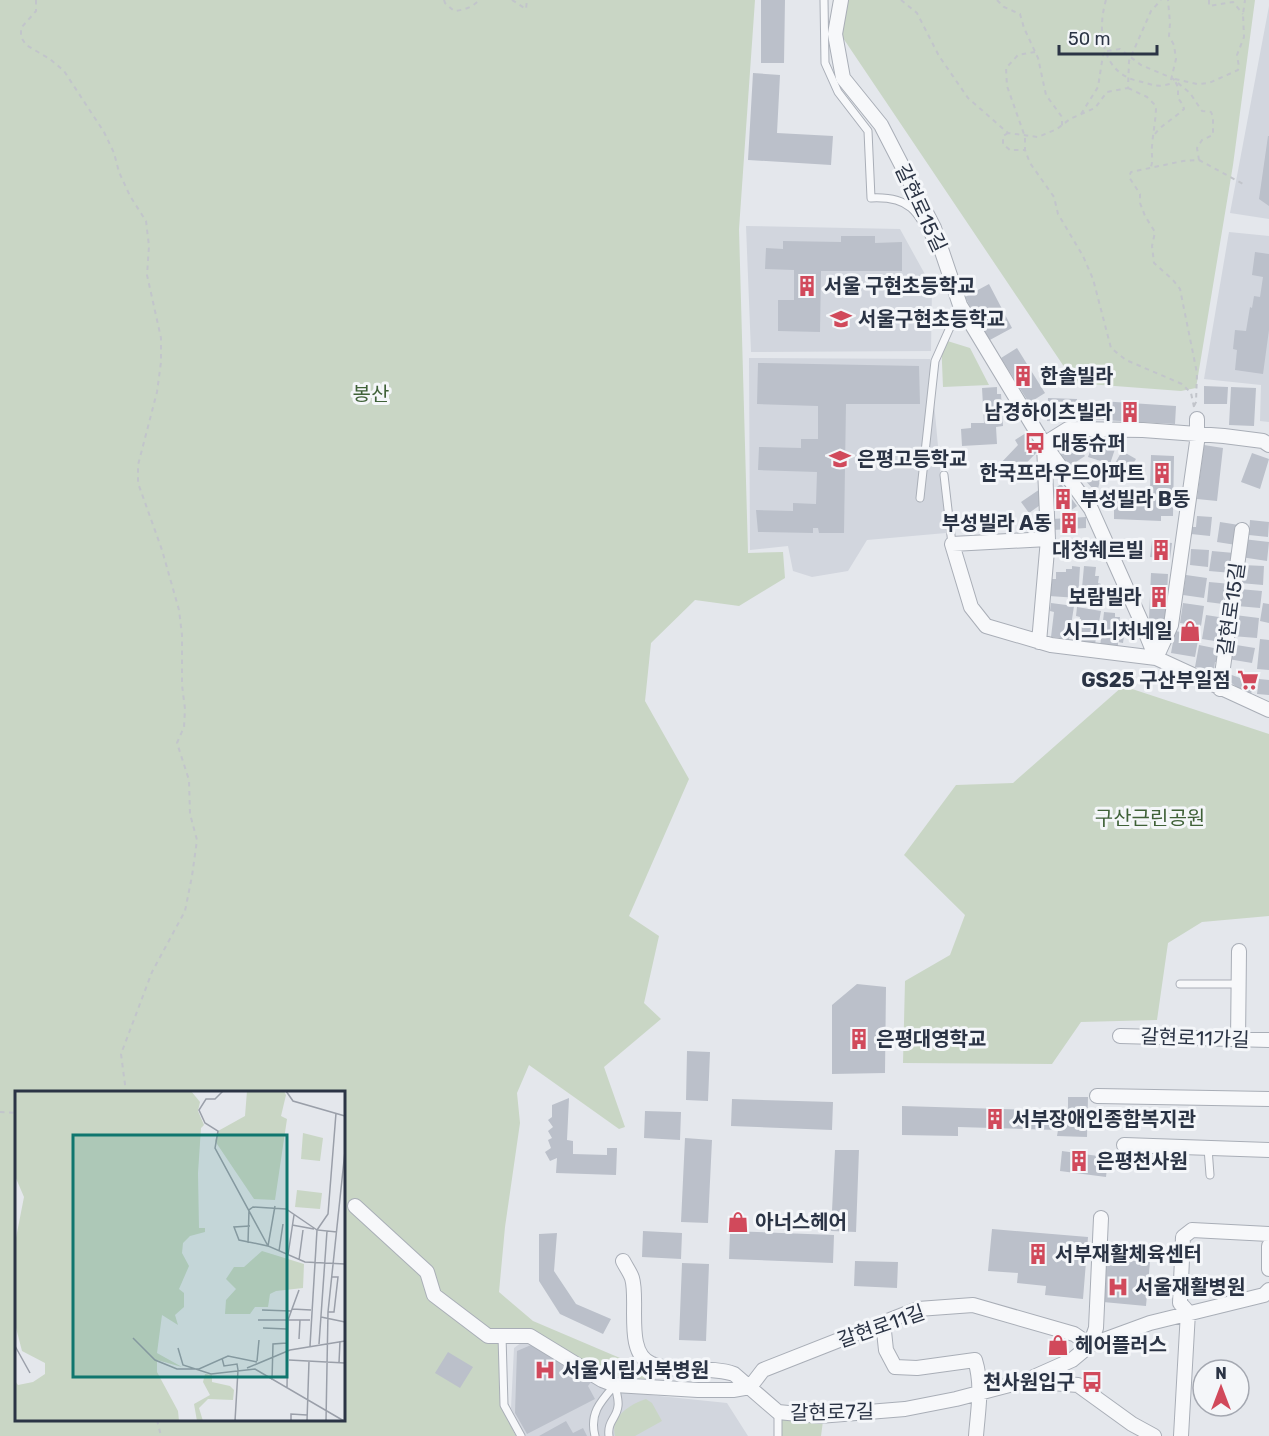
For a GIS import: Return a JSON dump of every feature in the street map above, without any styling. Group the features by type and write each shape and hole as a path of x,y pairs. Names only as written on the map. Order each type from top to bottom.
{"street":[{"name":"갈현로15길","path":"840,0 835,34 843,78 881,125 934,228 960,305 1044,444 1091,509 1155,658"},
{"path":"1155,658 1171,625 1197,434 1195,412"},
{"path":"1039,642 1048,539 1044,444 1068,429 1197,434 1263,441 1269,446"},
{"name":"갈현로15길","path":"1220,689 1242,530"},
{"path":"952,544 1048,539"},
{"name":"갈현로15길","path":"952,544 971,607 986,626 1051,645 1155,658 1269,710"},
{"path":"1238,1040 1239,951"},
{"name":"갈현로11가길","path":"1120,1036 1269,1040"},
{"path":"1097,1096 1269,1099"},
{"path":"1124,1145 1269,1150"},
{"path":"355,1206 427,1272 434,1294 489,1336 530,1336 602,1380 615,1385 698,1390 733,1390 750,1387"},
{"path":"1090,1345 1096,1328 1101,1218"},
{"path":"1181,1436 1188,1312 1180,1303 1183,1237 1192,1230 1269,1234"},
{"path":"1269,1246 1269,1269"},
{"name":"갈현로7길","path":"623,1261 632,1279 636,1349 650,1364 683,1370 726,1371 734,1374 778,1412 819,1416 905,1409 1025,1381 1078,1385 1132,1424 1154,1436"},
{"path":"1025,1381 1072,1360 1090,1345 1150,1323 1264,1295 1269,1290"},
{"name":"갈현로11길","path":"750,1387 763,1370 918,1309 973,1305 1074,1334 1090,1345"},
{"path":"883,1322 886,1350 895,1367 917,1368 975,1360 980,1377 981,1393 976,1436"}],"lane":[{"path":"824,0 825,63 838,92 868,131 871,198 884,198 908,205 922,219 933,243 945,260"},
{"path":"920,498 935,361 960,305"},
{"path":"944,476 952,544"},
{"path":"1180,984 1239,984"},
{"path":"1208,1148 1210,1175"},
{"path":"502,1336 504,1405 521,1436"},
{"path":"595,1436 594,1413 615,1385"},
{"path":"609,1436 610,1421 618,1407 615,1385"},
{"path":"778,1412 778,1436"}],"path":[{"path":"36,0 36,11 21,28 21,37 26,45 50,59 64,71 104,132 130,196 146,221 149,246 147,275 161,338 157,392 138,465 138,483 162,550 178,610 182,635 182,685 185,708 184,727 177,743 189,780 190,814 196,840 185,911 152,972 121,1054 126,1091"},
{"path":"444,0 454,11 463,10 479,0"},
{"path":"512,0 526,9 527,0"},
{"path":"901,0 917,13 939,56 968,98 1008,133 1038,137 1095,108 1107,92 1128,88 1147,97 1155,106 1153,163 1150,169"},
{"path":"997,0 1004,7 1020,14 1035,52 1046,94 1062,117 1062,126"},
{"path":"1106,0 1101,37 1108,59 1119,72 1129,78 1158,87 1170,84 1176,59 1174,45 1169,36 1168,0"},
{"path":"1128,88 1130,56 1151,11 1161,0"},
{"path":"1209,0 1209,6 1233,2 1243,14"},
{"path":"1080,115 1098,87 1103,55 1106,51 1120,49 1141,65 1172,78 1197,84 1209,83 1238,70 1237,55 1244,37 1245,0"},
{"path":"1035,52 1018,55 1006,68 1007,86 1026,137 1025,150 1030,163 1054,197 1058,214 1083,256 1093,279 1111,348 1126,360 1182,384 1191,393 1195,412"},
{"path":"1152,142 1158,129 1173,120 1184,109 1178,98 1178,87 1172,78"},
{"path":"1172,78 1190,93 1202,111 1211,112 1213,117 1213,135 1202,140 1197,148 1199,160"},
{"path":"1008,133 1003,136 1003,144 1010,150 1025,150"},
{"path":"1195,412 1197,373 1179,289 1173,280 1154,263 1152,246 1155,232 1140,204 1140,194 1130,177 1131,172 1199,160 1245,185"},
{"path":"0,1112 15,1113"},
{"path":"157,1421 161,1436"}],"shaded area":[{"path":"1269,6 1269,219 1230,213"},
{"name":"서울구현초등학교","path":"746,226 900,229 932,287 931,351 751,352"},
{"path":"1229,232 1269,236 1269,422 1260,421 1261,385 1204,379"},
{"path":"749,358 930,359 946,533 867,540 848,571 812,577 793,571 788,546 750,550"},
{"name":"서울시립서북병원","path":"526,1339 611,1391 727,1403 748,1436 525,1436 511,1408 514,1348"}],"green space":[{"name":"봉산","path":"0,0 755,0 739,229 748,553 783,552 785,578 739,606 695,600 651,643 645,701 689,779 629,916 659,936 644,1003 661,1019 604,1067 625,1127 619,1129 529,1065 517,1093 520,1123 505,1227 499,1292 533,1321 620,1358 646,1379 601,1375 529,1331 499,1342 500,1405 516,1436 0,1436"},
{"path":"848,0 1255,0 1233,165 1196,388 1181,391 1075,383 841,35"},
{"path":"941,339 970,348 989,385 943,387"},
{"name":"구산근린공원","path":"1123,686 1269,734 1269,916 1202,922 1168,943 1157,1020 1081,1022 1052,1064 903,1063 905,981 950,955 965,915 904,855 956,785 1013,783"},
{"path":"646,1399 652,1403 662,1421 635,1436 615,1436 614,1429 618,1417 634,1404"},
{"path":"782,1417 823,1421 821,1436 782,1436"}],"building":[{"path":"761,0 785,0 784,63 761,63"},
{"path":"753,73 780,75 777,133 833,136 831,165 748,160"},
{"path":"1269,136 1269,206 1259,199"},
{"name":"서울 구현초등학교","path":"841,236 875,236 875,243 902,242 902,271 821,271 820,332 778,331 778,300 794,300 794,270 765,269 766,248 783,249 783,241 841,242"},
{"path":"1255,252 1269,254 1269,330 1263,374 1235,370 1237,350 1233,349 1235,330 1246,331 1254,296 1260,297 1263,277 1252,275"},
{"path":"989,284 1012,328 988,341 978,322 982,320 979,315 976,317 965,297"},
{"name":"한솔빌라","path":"1017,348 1045,393 1029,403 1001,358"},
{"name":"은평고등학교","path":"758,363 919,366 920,404 846,404 844,533 819,533 818,528 813,528 813,533 758,532 756,510 793,511 793,503 816,504 817,472 758,470 759,447 801,448 801,439 818,439 818,406 757,404"},
{"path":"1204,386 1228,387 1227,404 1204,404"},
{"path":"997,387 997,394 1001,394 1003,426 996,427 997,444 962,446 961,429 971,428 971,423 984,423 982,388"},
{"path":"1231,387 1256,388 1254,426 1229,425"},
{"path":"1048,398 1077,399 1076,422 1047,421"},
{"name":"남경하이츠빌라","path":"1085,400 1176,406 1175,424 1084,419"},
{"path":"1026,433 1038,451 1012,478 999,465 1018,445 1015,440"},
{"path":"1073,440 1085,456 1070,466 1058,450"},
{"path":"1094,441 1115,449 1110,464 1088,457"},
{"path":"1204,445 1223,448 1217,501 1197,499"},
{"path":"1122,451 1136,459 1122,482 1109,474"},
{"path":"1252,453 1269,459 1260,489 1241,482"},
{"name":"한국프라우드아파트","path":"1151,455 1174,456 1173,516 1161,516 1161,521 1114,519 1114,494 1137,495 1137,490 1150,491"},
{"path":"1086,462 1102,472 1097,493 1078,473"},
{"name":"부성빌라 B동","path":"1061,484 1077,506 1066,514 1050,492"},
{"path":"1043,487 1043,503 1029,513 1021,502"},
{"path":"1197,516 1212,517 1210,536 1191,534 1191,527 1196,527"},
{"name":"부성빌라 A동","path":"1086,517 1086,528 1053,530 1052,519"},
{"path":"1250,520 1269,522 1268,537 1249,535"},
{"path":"1220,522 1239,525 1236,545 1217,542"},
{"path":"1243,539 1269,542 1267,561 1241,557"},
{"name":"대청쉐르빌","path":"1152,541 1172,543 1170,559 1150,557"},
{"path":"1191,549 1209,550 1208,567 1190,565"},
{"path":"1212,551 1234,553 1232,573 1209,571"},
{"path":"1242,565 1264,566 1263,585 1240,583"},
{"path":"1072,566 1080,567 1078,598 1049,596 1051,579 1056,579 1056,572 1066,572 1066,569 1072,569"},
{"path":"1084,566 1096,567 1095,576 1099,576 1098,583 1101,584 1101,591 1104,591 1103,600 1081,599"},
{"name":"보람빌라","path":"1151,573 1168,574 1166,620 1149,619"},
{"path":"1186,575 1207,578 1204,598 1183,595"},
{"path":"1209,582 1231,584 1230,595 1224,594 1223,604 1207,602"},
{"path":"1239,589 1262,591 1260,608 1237,606"},
{"path":"1051,603 1074,606 1069,639 1051,637 1054,612 1050,611"},
{"path":"1183,603 1204,606 1201,626 1180,623"},
{"path":"1263,603 1269,604 1269,623 1260,621"},
{"path":"1077,607 1101,611 1095,644 1076,641 1080,617 1076,616"},
{"path":"1104,612 1115,613 1115,617 1120,617 1119,623 1122,623 1122,628 1125,629 1123,643 1118,642 1118,649 1100,647"},
{"path":"1206,615 1225,618 1221,642 1202,639"},
{"path":"1235,615 1259,618 1257,638 1232,636"},
{"path":"1175,631 1199,635 1195,657 1171,653"},
{"path":"1260,639 1269,640 1269,670 1257,669"},
{"path":"1230,644 1255,648 1252,663 1228,659"},
{"path":"1199,645 1224,650 1221,663 1215,662 1214,670 1195,667"},
{"path":"1229,674 1254,683 1251,694 1239,689 1229,681"},
{"path":"1259,679 1269,680 1269,695 1257,694"},
{"name":"은평대영학교","path":"857,984 886,987 885,1073 832,1074 832,1005"},
{"path":"687,1051 710,1052 708,1101 686,1100"},
{"name":"서부장애인종합복지관","path":"1068,1097 1088,1097 1087,1137 1057,1136 1058,1130 958,1127 958,1136 902,1135 902,1106 1068,1111"},
{"path":"569,1098 567,1140 573,1141 573,1154 607,1155 607,1148 617,1148 616,1175 556,1173 557,1158 550,1161 545,1152 551,1148 548,1140 552,1138 548,1131 553,1127 548,1120 552,1117 552,1105"},
{"path":"732,1099 833,1102 832,1130 731,1126"},
{"path":"645,1111 681,1112 680,1140 644,1138"},
{"path":"685,1138 712,1140 708,1223 681,1222"},
{"path":"835,1150 859,1150 856,1232 831,1231"},
{"name":"은평천사원","path":"1062,1151 1098,1156 1096,1166 1107,1168 1106,1177 1060,1171"},
{"name":"서부재활체육센터","path":"992,1229 1088,1237 1083,1299 1045,1295 1046,1286 1017,1283 1018,1273 988,1271"},
{"path":"643,1231 682,1233 681,1259 642,1257"},
{"path":"730,1231 834,1235 833,1263 729,1259"},
{"path":"557,1233 554,1271 576,1304 611,1319 603,1334 560,1314 539,1281 539,1234"},
{"path":"1106,1258 1150,1262 1146,1306 1103,1302"},
{"path":"855,1261 898,1262 897,1288 854,1286"},
{"path":"682,1263 709,1264 706,1341 679,1340"},
{"path":"531,1345 591,1382 588,1386 595,1399 527,1434 515,1413 517,1351"},
{"path":"448,1352 473,1367 460,1388 435,1373"},
{"path":"566,1421 573,1433 583,1428 587,1436 539,1436"}],"place":[{"name":"서울 구현초등학교","path":"807,286"},
{"name":"서울구현초등학교","path":"841,319"},
{"name":"한솔빌라","path":"1023,376"},
{"name":"남경하이츠빌라","path":"1130,412"},
{"name":"대동슈퍼","path":"1035,443"},
{"name":"은평고등학교","path":"840,459"},
{"name":"한국프라우드아파트","path":"1162,473"},
{"name":"부성빌라 B동","path":"1063,499"},
{"name":"부성빌라 A동","path":"1069,523"},
{"name":"대청쉐르빌","path":"1161,550"},
{"name":"보람빌라","path":"1159,597"},
{"name":"시그니처네일","path":"1190,631"},
{"name":"GS25 구산부일점","path":"1248,680"},
{"name":"은평대영학교","path":"859,1039"},
{"name":"서부장애인종합복지관","path":"995,1119"},
{"name":"은평천사원","path":"1079,1161"},
{"name":"아너스헤어","path":"738,1222"},
{"name":"서부재활체육센터","path":"1038,1254"},
{"name":"서울재활병원","path":"1118,1287"},
{"name":"헤어플러스","path":"1058,1345"},
{"name":"서울시립서북병원","path":"545,1370"},
{"name":"천사원입구","path":"1092,1382"}]}
